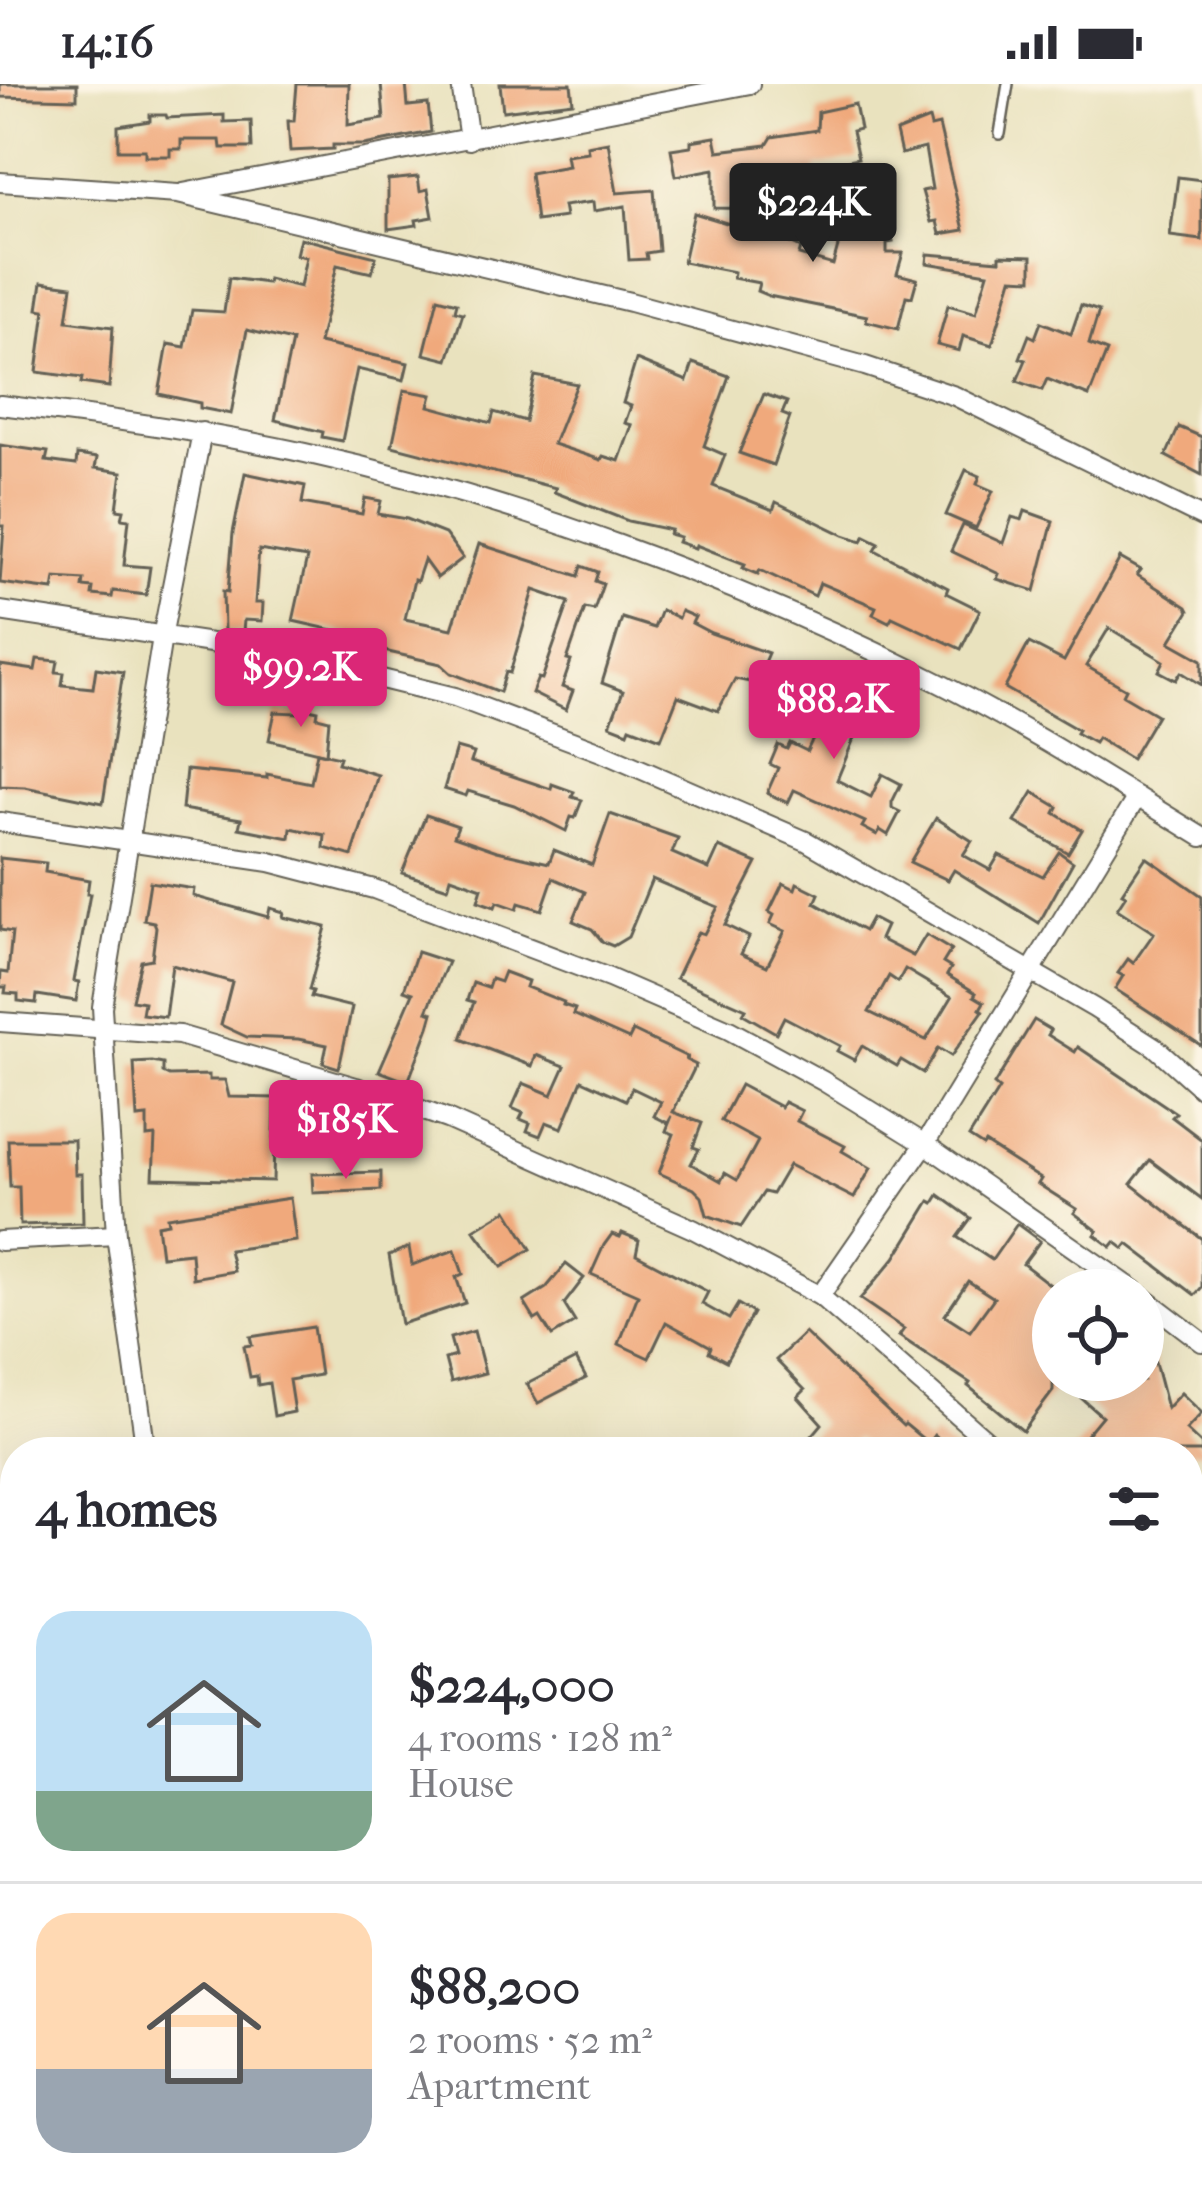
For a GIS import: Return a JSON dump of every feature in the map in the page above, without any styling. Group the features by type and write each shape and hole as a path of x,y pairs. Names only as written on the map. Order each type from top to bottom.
{"street":[{"path":"461,84 469,140"},
{"path":"178,194 750,84"},
{"path":"0,182 178,194 630,302 865,366 955,396 1202,518"},
{"path":"0,405 202,432 309,454 610,541 920,674 1202,837"},
{"path":"144,1437 116,1235 100,1029 162,637 202,432"},
{"path":"0,611 263,652 454,697 580,744 806,841 1155,1047 1202,1089"},
{"path":"820,1296 925,1144 1138,797"},
{"path":"0,822 271,862 374,889 516,941 729,1030 823,1081 925,1144 1103,1269"},
{"path":"0,1022 147,1030 231,1048 447,1119 693,1229 820,1296 983,1437"},
{"path":"0,1241 116,1235"},
{"path":"1164,1313 1202,1342"}],"lane":[{"path":"1000,134 1008,84"}],"building":[{"path":"0,84 77,84 77,99 0,97"},
{"path":"297,84 349,84 348,125 384,119 381,84 406,84 408,106 428,104 431,132 364,145 290,151 288,121 294,121"},
{"path":"500,84 571,84 573,102 503,111"},
{"path":"855,104 860,129 852,131 858,158 816,167 815,199 767,199 767,209 714,208 714,169 676,176 671,149 715,137 718,151 767,145 772,137 817,130 818,112"},
{"path":"150,115 224,115 224,122 251,121 252,148 221,148 220,140 181,140 181,149 170,149 170,156 118,150 118,126 150,121"},
{"path":"929,119 931,127 939,125 964,230 940,234 937,221 931,222 922,191 932,189 925,148 901,154 896,132"},
{"path":"608,142 617,193 654,190 659,251 646,253 647,259 629,260 625,206 594,211 593,202 563,206 565,217 536,221 530,173 568,166 566,155 588,152 587,146"},
{"path":"418,177 420,191 428,189 433,217 416,220 417,225 388,229 388,180"},
{"path":"1178,177 1202,180 1202,240 1170,236"},
{"path":"880,181 893,242 887,243 887,253 903,253 897,274 917,279 912,297 906,296 898,329 866,321 867,316 769,296 757,291 759,283 733,278 734,272 683,262 694,213 785,241 801,248 799,255 833,265 843,228 871,235 860,186"},
{"path":"300,238 376,257 372,273 337,265 319,343 408,363 404,380 357,369 342,441 322,437 323,432 275,420 292,341 247,330 231,414 159,394 168,344 185,347 192,310 224,312 229,278 267,283 268,279 300,287 306,257 296,255"},
{"path":"928,254 1000,260 1000,255 1032,256 1032,279 1012,278 992,345 963,336 959,351 937,345 948,305 976,313 988,273 927,263"},
{"path":"42,282 72,286 67,321 113,327 109,387 37,372 45,310 38,309"},
{"path":"438,298 457,303 455,311 463,313 448,360 424,354"},
{"path":"1081,305 1099,311 1089,344 1107,351 1089,396 1047,379 1042,390 1017,381 1029,335 1035,338 1041,322 1071,334"},
{"path":"636,360 687,381 693,363 729,376 704,446 725,455 713,486 773,510 776,502 862,541 865,536 879,543 875,550 948,588 946,593 980,610 961,649 892,617 889,622 873,614 876,607 820,583 815,596 760,570 758,574 743,568 745,564 678,542 680,537 669,534 671,530 628,521 554,492 556,488 392,446 404,390 432,395 429,406 491,423 494,412 525,421 535,376 577,384 553,444 619,461 632,425 625,423 631,406 623,403"},
{"path":"764,394 787,402 782,414 790,417 773,465 739,453"},
{"path":"1179,427 1202,437 1202,475 1166,456"},
{"path":"0,445 48,452 46,461 76,465 77,455 97,458 95,468 122,472 117,509 124,510 122,518 129,519 124,565 150,567 146,595 113,591 112,597 92,595 93,588 83,587 84,580 55,578 53,590 0,583 4,526 0,526"},
{"path":"966,470 980,476 977,484 993,491 976,528 946,515"},
{"path":"245,473 305,486 302,503 362,514 365,498 381,501 378,514 445,534 463,558 437,578 424,560 405,619 452,629 479,544 579,576 582,566 598,572 595,581 603,584 594,610 585,608 567,660 571,661 562,687 573,691 566,710 532,693 538,678 542,679 569,602 534,590 500,692 451,673 441,664 362,646 364,637 293,621 307,558 259,550 255,603 263,603 262,621 244,620 243,632 224,631 223,591 228,592"},
{"path":"1025,511 1053,521 1035,591 997,579 999,574 951,551 963,525 1003,543 1012,517 1022,520"},
{"path":"1120,558 1141,570 1137,575 1187,607 1170,642 1202,660 1202,685 1181,672 1176,680 1159,671 1164,661 1109,628 1086,666 1126,689 1123,695 1157,715 1131,759 1097,738 1094,743 1076,733 1078,730 1005,688 1029,643 1064,661"},
{"path":"661,610 678,618 681,611 711,633 768,653 755,683 735,679 718,711 678,696 661,739 610,725 623,691 602,683 622,618 654,628"},
{"path":"37,659 58,661 56,672 64,673 62,685 93,688 96,668 123,672 103,803 0,786 0,665 35,670"},
{"path":"817,678 842,691 846,683 865,692 861,700 868,704 837,780 871,797 882,774 901,784 892,802 892,808 900,812 888,835 880,830 877,835 862,827 865,822 794,790 788,803 767,793 778,768 770,764 778,745 787,749 790,743 807,751 824,715 803,705"},
{"path":"299,707 318,711 317,717 329,720 326,754 269,740 275,712 297,713"},
{"path":"456,748 474,753 471,762 574,792 572,797 582,800 575,818 571,817 566,831 514,805 444,789"},
{"path":"317,752 378,775 352,856 324,848 325,835 291,828 290,838 239,828 241,819 182,809 186,770 267,778 267,774 311,783"},
{"path":"1033,792 1082,830 1068,853 1015,822"},
{"path":"610,814 678,838 672,853 709,869 719,847 757,863 725,925 749,937 741,954 767,966 785,931 770,924 774,915 769,912 783,883 795,889 797,883 819,894 815,903 864,931 871,918 886,926 880,939 913,956 926,935 951,950 943,963 951,968 947,975 976,993 984,1002 983,1011 951,1056 938,1048 923,1073 901,1060 897,1066 862,1046 854,1060 837,1051 840,1046 784,1017 776,1033 743,1014 746,1009 676,978 698,932 704,934 718,907 652,879 628,937 613,946 573,921 585,892 553,878 542,910 519,903 517,909 497,902 495,907 478,901 482,888 451,877 448,888 402,873 426,815 458,826 454,836 497,851 549,863 554,850 592,865","holes":["905,969 952,997 926,1040 869,1012 889,976 898,982"]},
{"path":"936,818 972,841 963,855 990,870 999,855 1043,876 1059,852 1073,862 1039,923 954,870 948,880 910,862"},
{"path":"1146,857 1202,896 1202,1046 1115,989 1123,976 1118,973 1128,959 1133,963 1154,933 1117,909"},
{"path":"0,858 46,863 45,872 89,880 74,981 79,982 76,1001 37,995 36,1003 18,1001 18,994 5,993 6,987 0,987 1,972 8,973 12,932 0,930"},
{"path":"150,882 194,889 193,896 268,917 270,908 284,912 283,917 326,927 309,990 311,997 352,1007 339,1068 323,1063 327,1045 247,1037 221,1025 232,982 172,965 165,1017 142,1014 144,1002 132,1000 141,961 152,959 156,927 144,920"},
{"path":"417,952 448,962 427,1011 433,1013 408,1082 379,1071 413,993 404,990"},
{"path":"504,972 564,1002 575,1009 573,1014 629,1039 633,1031 696,1065 673,1112 702,1123 693,1147 699,1149 691,1164 721,1181 725,1173 737,1180 758,1141 721,1121 740,1085 781,1107 784,1102 802,1111 797,1121 845,1146 842,1151 871,1168 854,1198 789,1165 772,1194 764,1192 741,1227 707,1215 694,1189 659,1173 674,1134 666,1131 672,1116 668,1123 654,1116 661,1102 632,1088 626,1100 582,1080 562,1128 546,1122 540,1136 527,1131 530,1123 512,1108 523,1083 552,1095 565,1066 536,1055 532,1066 461,1039 474,1002 467,1000 473,983 488,988 491,979 500,982"},
{"path":"1034,1020 1051,1030 1048,1035 1075,1052 1078,1047 1176,1113 1172,1117 1202,1140 1202,1199 1150,1160 1131,1184 1202,1239 1202,1287 1195,1295 1128,1244 1124,1249 1115,1242 1111,1247 1074,1213 1077,1209 1038,1184 1041,1179 969,1137 999,1089 994,1085"},
{"path":"134,1063 163,1064 163,1073 169,1076 209,1075 209,1080 225,1080 229,1097 275,1098 273,1181 153,1178 155,1136 147,1137 147,1117 137,1118"},
{"path":"8,1140 74,1140 75,1174 82,1174 83,1223 20,1225 19,1187 10,1187"},
{"path":"381,1172 381,1190 313,1193 312,1174"},
{"path":"939,1195 971,1218 957,1237 992,1260 1017,1224 1040,1241 1023,1264 1032,1271 1032,1401 1046,1401 1023,1431 970,1383 899,1336 904,1329 860,1299 895,1258 930,1201 934,1203","holes":["968,1281 994,1298 970,1331 945,1315"]},
{"path":"290,1198 296,1241 229,1250 234,1271 193,1278 191,1253 161,1256 157,1225 168,1223 167,1217"},
{"path":"507,1210 531,1249 502,1267 474,1230"},
{"path":"622,1233 639,1240 636,1254 708,1292 702,1304 729,1319 738,1304 753,1313 726,1361 666,1322 649,1358 619,1344 638,1295 591,1274 612,1234 620,1237"},
{"path":"409,1247 412,1265 455,1250 463,1274 456,1277 465,1303 401,1324 389,1255"},
{"path":"566,1264 584,1278 564,1304 575,1322 552,1336 524,1302 546,1288"},
{"path":"313,1327 320,1375 289,1380 294,1412 274,1416 269,1383 258,1385 257,1376 250,1377 244,1346 252,1345 250,1337"},
{"path":"474,1331 485,1373 451,1382 445,1359 455,1356 450,1338"},
{"path":"805,1333 903,1426 921,1437 811,1437 822,1424 798,1397 805,1390 776,1360"},
{"path":"576,1359 586,1378 538,1403 527,1384"},
{"path":"1181,1393 1202,1413 1186,1430 1193,1437 1084,1437 1102,1416 1085,1401 1164,1401 1164,1397 1167,1408"}]}
